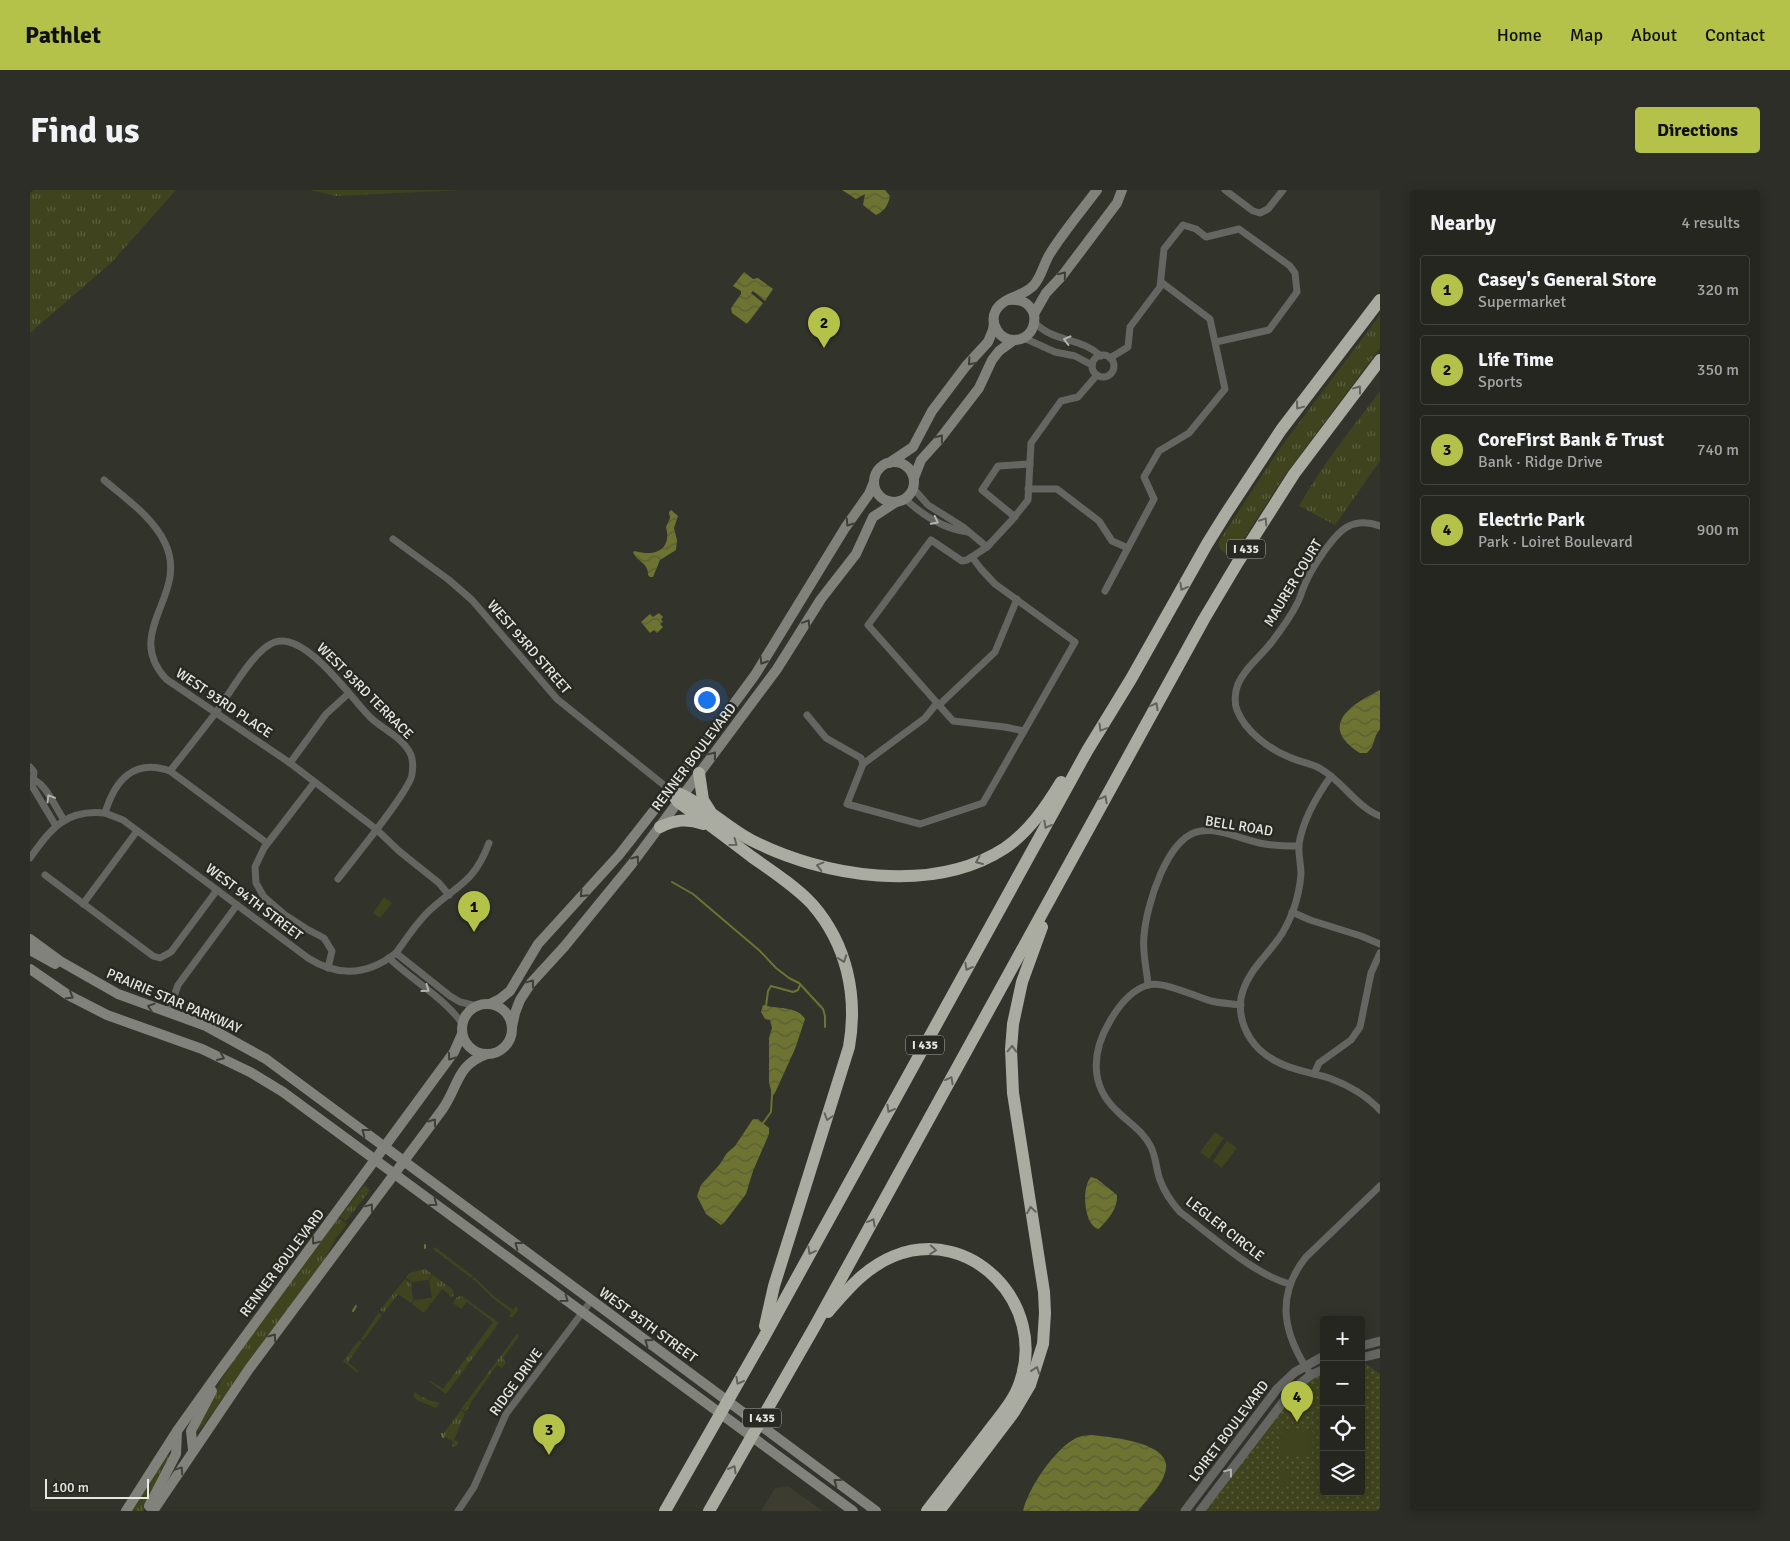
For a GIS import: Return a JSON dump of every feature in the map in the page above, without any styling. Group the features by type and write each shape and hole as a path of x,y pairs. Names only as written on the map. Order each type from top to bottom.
{"highway":[{"name":"I 435","path":"665,1511 763,1339 1088,751 1131,679 1206,544 1281,430 1380,300"},
{"name":"I 435","path":"709,1511 815,1326 1131,749 1233,570 1294,474 1380,360"},
{"path":"660,827 684,819 712,821 773,850 822,867 872,875 943,871 965,867 985,859 1021,836 1052,798 1078,753 1088,751"},
{"path":"699,774 703,800 712,821"},
{"path":"670,790 712,821 811,903 838,944 851,990 852,1030 849,1047 774,1286 763,1339"},
{"path":"940,1511 1023,1398 1036,1370 1043,1344 1044,1292 1013,1093 1011,1049 1013,1024 1022,982 1040,930 1055,903 1056,888"},
{"path":"815,1326 858,1279 894,1256 916,1250 927,1249 951,1252 971,1259 998,1278 1011,1295 1021,1316 1025,1341 1024,1369 1020,1382 1004,1410 927,1511"}],"main road":[{"path":"1097,190 1052,250 1034,286 1023,294 1000,305 996,310 993,330 988,342 966,366 932,411 913,447 877,471 874,488 880,497 886,501 900,501 909,496 921,460 979,388 992,360 999,351 1031,331 1034,318 1046,293 1062,276 1116,203 1122,190"},
{"path":"1009,300 1024,302 1028,305 1034,318"},
{"path":"994,320 999,333 1004,337 1019,339"},
{"path":"889,462 900,463 906,466 914,483"},
{"name":"RENNER BOULEVARD","path":"490,1004 510,991 538,944 619,855 670,790 755,675 845,528 870,494 874,482"},
{"name":"RENNER BOULEVARD","path":"512,1027 520,1000 532,982 564,947 631,865 777,669 821,599 856,554 873,517 900,501"},
{"name":"PRAIRIE STAR PARKWAY","path":"30,939 60,961 94,982 132,1000 206,1026 266,1059 404,1161"},
{"path":"30,950 94,982"},
{"path":"30,969 68,995 107,1015 146,1031 202,1049 250,1072 283,1092 394,1174"},
{"path":"153,1511 249,1369 446,1104 466,1066 478,1057 498,1051 507,1044 512,1027 508,1016 500,1007 490,1004 477,1006 466,1014 462,1029 470,1048 487,1054"},
{"name":"RENNER BOULEVARD","path":"126,1511 177,1430 454,1052 462,1029"},
{"name":"WEST 95TH STREET","path":"404,1161 590,1301 876,1511"},
{"name":"WEST 95TH STREET","path":"394,1174 852,1511"},
{"path":"193,1450 191,1431 230,1356"},
{"path":"147,1511 176,1454 177,1430"}],"street":[{"path":"1224,190 1253,211 1263,213 1283,190"},
{"path":"1034,318 1041,328 1055,337 1084,344 1101,356 1110,358 1128,347 1130,327 1160,287 1164,248 1183,225 1196,229 1206,237 1239,229 1290,266 1295,273 1297,292 1269,330 1216,342"},
{"path":"1105,590 1154,499 1144,477 1159,451 1190,433 1225,389 1210,318 1161,282"},
{"path":"1019,339 1055,352 1075,356 1092,365 1097,375 1106,376 1111,373 1114,367 1110,358"},
{"path":"1092,365 1095,359 1101,356"},
{"path":"1024,731 953,721 868,625 931,540 962,561 987,548 1028,500 1031,443 1061,401 1078,397 1097,375"},
{"path":"1014,517 982,490 998,466 1030,464"},
{"name":"WEST 93RD PLACE","path":"104,480 157,528 169,553 170,582 150,636 152,659 158,670 166,679 290,763 376,829 399,851 439,883 449,895"},
{"path":"914,483 928,504 969,532 987,548"},
{"path":"1028,489 1057,489 1099,521 1112,541 1128,548"},
{"path":"900,501 935,521 957,530 969,532"},
{"name":"MAURER COURT","path":"1380,526 1361,523 1348,526 1332,541 1305,582 1298,601 1289,616 1237,686 1236,709 1249,729 1280,753 1320,768 1367,809 1380,816"},
{"name":"WEST 93RD STREET","path":"393,539 449,580 472,600 557,699 670,790"},
{"path":"972,557 981,570 995,584 1017,599 1075,642 983,804 920,824 846,804 863,764 925,718 995,652 1017,599"},
{"name":"WEST 93RD TERRACE","path":"216,712 255,657 268,645 276,642 293,642 308,651 333,674 348,694 372,719 400,740 411,755 412,777 399,799 376,829"},
{"path":"290,763 326,714 348,694"},
{"path":"170,771 216,712"},
{"path":"807,715 826,738 861,758 863,764"},
{"path":"30,766 34,772 32,786 56,826"},
{"path":"30,858 56,826 64,820 84,813 105,813 110,796 122,780 134,769 157,766 170,771 267,843"},
{"path":"1331,776 1310,809 1303,827 1299,846 1299,891 1292,912 1280,937 1251,973 1243,990 1241,1015 1252,1042 1278,1063 1347,1086 1365,1096 1380,1110"},
{"path":"32,779 40,782 64,820"},
{"path":"314,782 267,843 255,867 256,883 264,897 285,915 324,938 332,951 328,968"},
{"name":"WEST 94TH STREET","path":"105,813 123,820 308,958 339,971 356,971 371,968 396,953 421,920 472,875 480,864 489,843"},
{"path":"338,880 376,829"},
{"path":"84,904 137,830"},
{"name":"BELL ROAD","path":"1148,986 1144,946 1148,907 1167,861 1182,840 1191,834 1207,830 1264,844 1299,846"},
{"path":"45,875 153,956 160,958 171,952 217,890"},
{"path":"168,1013 178,985 238,905"},
{"path":"1292,912 1380,944"},
{"path":"396,953 450,996 460,1002 477,1006"},
{"path":"1314,1074 1319,1063 1351,1040 1360,1027 1371,973 1380,953"},
{"path":"389,958 408,976 449,1007 462,1029"},
{"path":"1148,986 1168,987 1212,1001 1241,1005"},
{"name":"LEGLER CIRCLE","path":"1148,986 1127,997 1110,1021 1098,1045 1096,1056 1097,1078 1103,1093 1115,1110 1141,1132 1150,1145 1160,1181 1180,1212 1262,1273 1290,1284"},
{"path":"1311,1375 1304,1366 1293,1344 1287,1326 1285,1310 1290,1284 1306,1257 1380,1186"},
{"name":"RIDGE DRIVE","path":"458,1511 474,1487 506,1414 590,1301"},
{"path":"1365,1345 1380,1341"},
{"path":"1365,1357 1380,1353"},
{"name":"LOIRET BOULEVARD","path":"1185,1511 1273,1394 1286,1380 1304,1366 1320,1358"},
{"name":"LOIRET BOULEVARD","path":"1200,1511 1286,1397 1311,1375 1320,1371"}],"shaded area":[{"path":"788,1486 823,1511 761,1511 775,1488"}],"green space":[{"path":"30,190 176,190 111,263 30,333"},
{"path":"310,190 459,190 336,196"},
{"path":"1380,315 1380,348 1285,475 1236,551 1230,554 1225,553 1219,546 1219,541 1280,448"},
{"path":"1380,391 1380,461 1335,525 1299,506 1327,461"},
{"path":"384,897 392,903 380,918 373,913"},
{"path":"1215,1132 1224,1138 1209,1159 1200,1152"},
{"path":"1227,1141 1237,1148 1222,1168 1213,1161"},
{"path":"364,1185 370,1190 346,1221 340,1217"},
{"path":"337,1217 347,1224 336,1238 323,1262 199,1431 196,1428 231,1362"},
{"path":"435,1247 473,1276 471,1278 433,1249"},
{"path":"425,1269 432,1274 428,1280 412,1282 406,1278 409,1273"},
{"path":"433,1275 453,1290 454,1295 451,1298 442,1289 424,1313 412,1304 414,1300 432,1298 429,1280"},
{"path":"474,1277 495,1297 513,1310 517,1307 518,1310 513,1317 509,1317 511,1312 472,1279"},
{"path":"405,1279 411,1283 413,1300 411,1303 398,1294 384,1313 380,1310"},
{"path":"462,1296 499,1323 446,1394 430,1382 443,1389 493,1322 467,1302 461,1309 453,1303 457,1297"},
{"path":"379,1312 382,1315 363,1341 361,1339"},
{"path":"517,1334 519,1336 503,1358 506,1363 502,1368 497,1365 466,1412 461,1409"},
{"path":"359,1340 362,1342 348,1362 358,1373 343,1361"},
{"path":"1365,1363 1380,1374 1380,1511 1203,1511 1303,1382 1320,1372 1320,1496 1365,1496"},
{"path":"415,1392 423,1398 440,1403 436,1408 417,1400 413,1396"},
{"path":"461,1410 465,1413 454,1440 459,1442 454,1447 452,1446 453,1441 444,1437 443,1434"},
{"path":"1282,1431 1313,1432 1312,1457 1281,1455"},
{"path":"172,1453 143,1511 129,1511 163,1459"},
{"path":"1280,1469 1291,1469 1290,1484 1279,1483"}],"water":[{"path":"842,190 885,190 890,196 886,207 876,215 863,205 865,194 856,199"},
{"path":"744,272 753,279 758,278 773,289 765,301 753,291 751,293 763,303 747,324 732,313 731,308 741,294 741,291 733,286"},
{"path":"671,510 678,516 674,528 677,540 676,550 660,560 653,577 650,577 644,565 633,552 655,552 664,546 667,535 666,527"},
{"path":"659,613 663,617 661,619 663,622 660,624 663,627 657,633 654,630 650,633 641,622 650,614 653,617"},
{"path":"1380,690 1380,729 1372,747 1367,753 1360,753 1341,734 1340,725 1349,709"},
{"path":"763,1005 792,1010 802,1015 805,1019 795,1049 774,1095 771,1094 769,1083 769,1038 772,1028 770,1020 765,1019 761,1012"},
{"path":"753,1119 758,1119 769,1128 769,1134 753,1171 746,1194 721,1225 706,1214 697,1196 701,1185 735,1146"},
{"path":"1091,1177 1097,1179 1117,1195 1114,1209 1099,1229 1094,1227 1087,1214 1085,1197"},
{"path":"1092,1435 1139,1443 1161,1454 1166,1463 1163,1478 1138,1511 1023,1511 1030,1491 1051,1460 1068,1443 1076,1438"}],"waterway":[{"path":"672,882 693,894 760,951 776,968 799,983 823,1009 825,1027"},
{"path":"766,1006 768,991 771,986 793,992 798,990 800,985"},
{"path":"763,1123 771,1112 772,1095"},
{"path":"353,1311 356,1306"}],"place":[{"name":"Life Time","path":"824,348"},
{"name":"Casey's General Store","path":"474,932"},
{"name":"Electric Park","path":"1297,1422"},
{"name":"CoreFirst Bank & Trust","path":"549,1455"}]}
